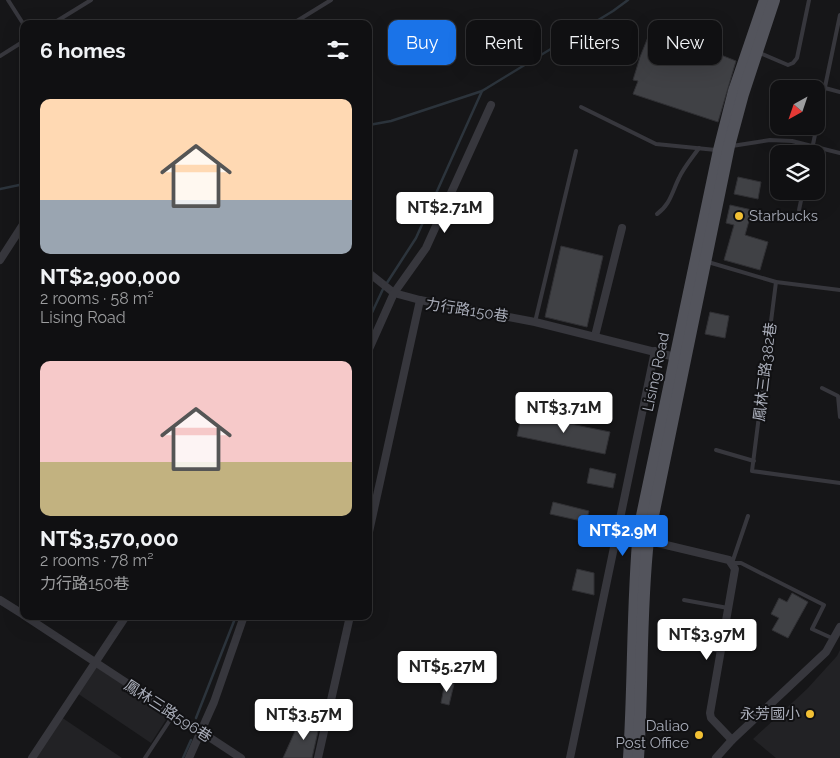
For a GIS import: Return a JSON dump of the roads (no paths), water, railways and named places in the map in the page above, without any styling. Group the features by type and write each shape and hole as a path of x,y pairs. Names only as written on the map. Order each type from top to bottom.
{"main road":[{"name":"Lising Road","path":"629,758 632,710 634,587 724,148 765,0"},
{"name":"Lising Road","path":"752,50 774,0"},
{"name":"Lising Road","path":"680,358 705,261 724,148"},
{"name":"Lising Road","path":"638,758 641,710 643,539"}],"street":[{"path":"372,342 394,293 426,248 491,105"},
{"path":"595,336 622,228"},
{"path":"0,260 20,230"},
{"path":"372,275 394,293 420,300"},
{"name":"力行路150巷","path":"372,518 420,300 535,322 680,358"},
{"path":"570,758 655,351"},
{"path":"643,539 729,560 732,563 735,570 710,713 712,718 732,740"},
{"name":"鳳林三路596巷","path":"0,600 20,613"},
{"name":"鳳林三路596巷","path":"30,620 241,758"},
{"path":"32,758 123,620"},
{"path":"189,758 214,702 243,620"},
{"path":"318,758 349,620"},
{"path":"716,758 732,740 822,656 840,627"}],"lane":[{"path":"8,0 21,20"},
{"path":"58,20 91,0"},
{"path":"298,20 330,0"},
{"path":"752,50 788,65 793,63 797,58 809,0"},
{"path":"840,15 825,88 840,92"},
{"path":"0,56 20,44"},
{"path":"581,107 656,144 698,148 724,148 770,140 792,141 809,145"},
{"path":"656,214 664,209 682,172 698,148"},
{"path":"825,149 840,153"},
{"path":"535,322 576,151"},
{"path":"799,210 801,200"},
{"path":"705,261 776,282 840,290"},
{"name":"鳳林三路382巷","path":"754,461 776,282"},
{"path":"822,388 838,396 840,417"},
{"path":"716,450 754,461 752,471 840,483"},
{"path":"748,516 732,563 741,563 824,606 812,629 834,639"},
{"path":"684,600 728,608"},
{"path":"681,642 720,650"},
{"path":"145,758 174,714"}],"waterway":[{"path":"372,124 391,121 482,91 628,0"},
{"path":"372,313 383,289 416,238 482,91"},
{"path":"0,189 20,185"},
{"path":"196,718 234,620"},
{"path":"183,758 191,740"}],"place":[{"name":"Starbucks","path":"739,216"},
{"name":"永芳國小","path":"810,714"},
{"name":"Daliao Post Office","path":"699,735"}]}
